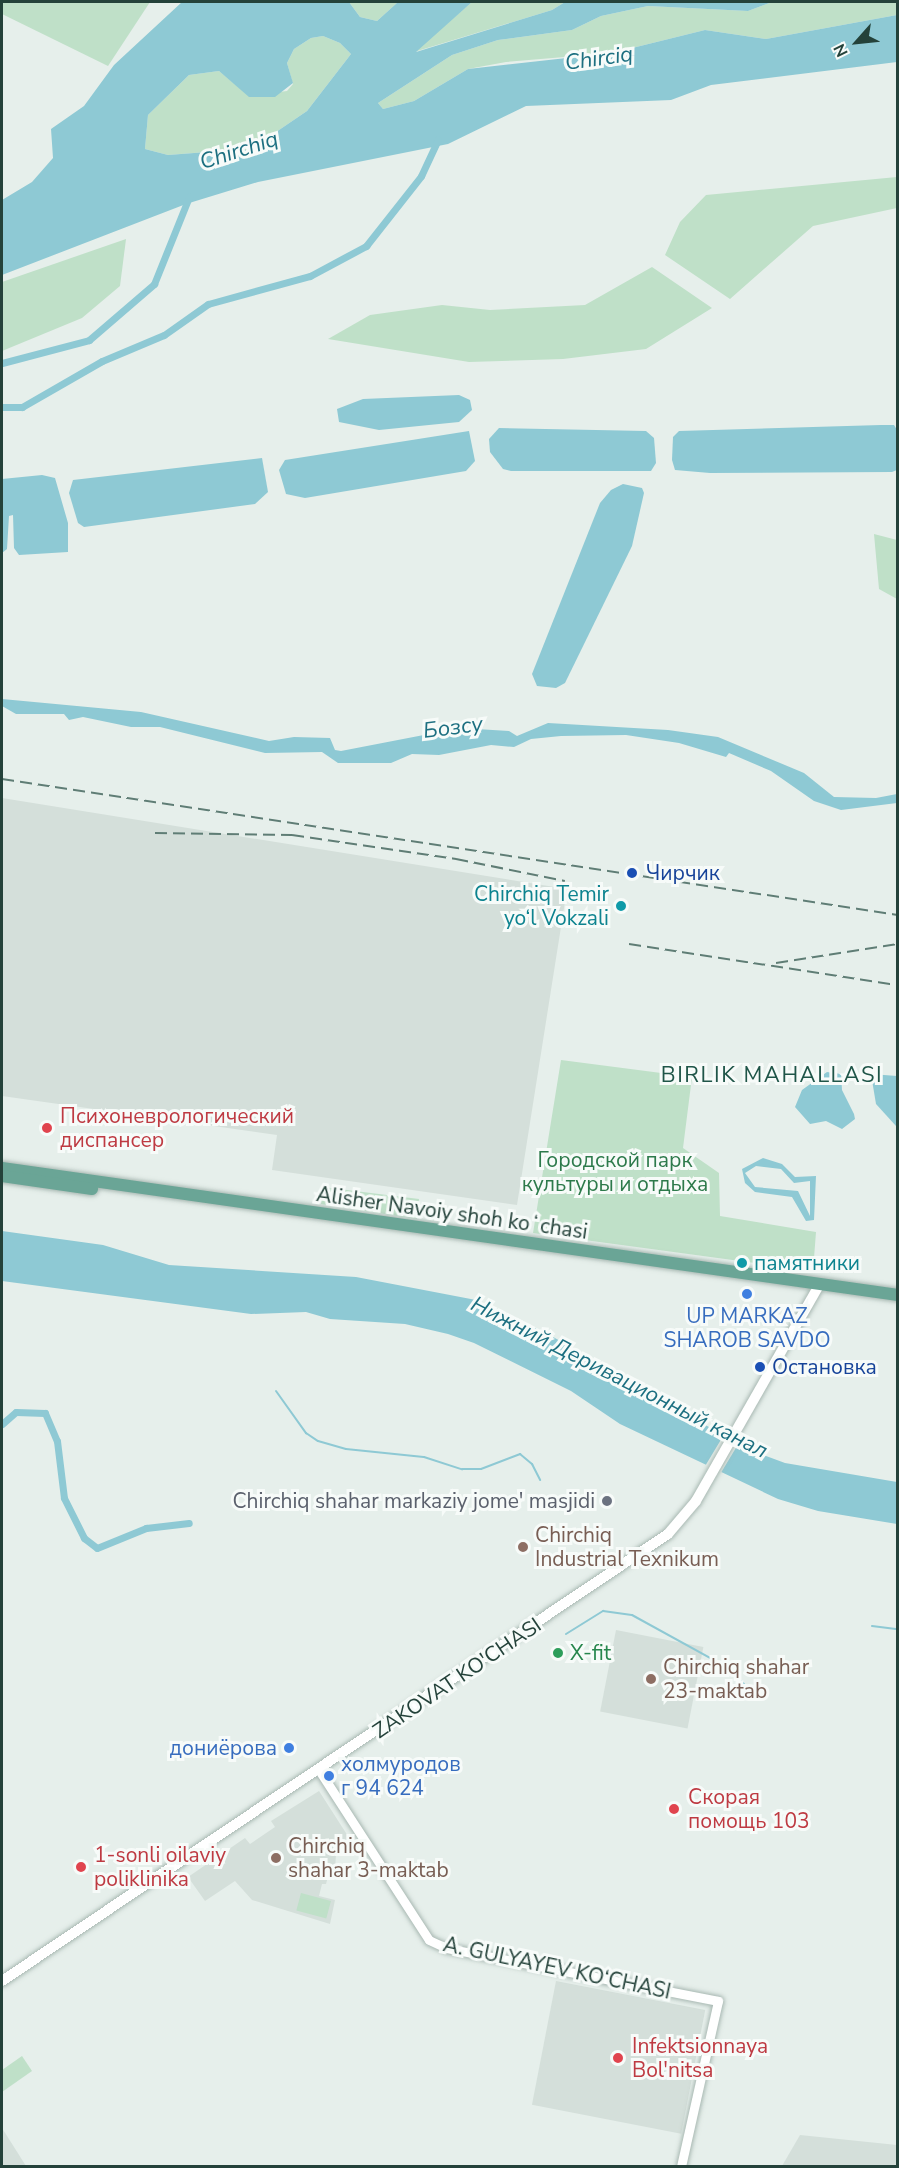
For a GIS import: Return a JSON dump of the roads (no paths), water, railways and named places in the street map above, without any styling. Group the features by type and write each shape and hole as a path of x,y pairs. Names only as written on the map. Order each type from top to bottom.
{"main road":[{"name":"Alisher Navoiy shoh koʻchasi","path":"2,1168 818,1288 897,1302"},
{"name":"Alisher Navoiy shoh koʻchasi","path":"2,1176 521,1245"},
{"name":"Alisher Navoiy shoh koʻchasi","path":"818,1288 897,1295"},
{"name":"ZAKOVAT KO'CHASI","path":"2,1981 659,1541 684,1518 737,1431 818,1288"}],"street":[{"name":"A. GULYAYEV KO‘CHASI","path":"319,1770 429,1940 446,1948 718,2001 681,2166"}],"water":[{"name":"Chirciq","path":"182,2 349,2 360,17 377,21 398,2 472,2 416,52 552,10 565,2 772,2 748,11 648,6 601,16 572,30 498,40 452,55 378,103 383,109 414,101 468,69 612,53 705,30 766,39 897,15 897,62 711,85 671,100 526,106 448,144 258,182 186,204 2,275 2,200 32,182 53,158 51,129 84,106 114,65","holes":["323,36 340,43 351,54 307,111 254,147 227,157 207,152 168,155 145,149 148,115 189,75 219,71 249,97 275,97 293,83 287,63 294,49 311,38"]},
{"path":"459,395 470,400 472,410 459,422 379,430 339,422 337,409 363,399"},
{"path":"894,425 897,430 897,470 892,472 710,473 675,470 672,460 673,437 679,431"},
{"path":"499,428 646,431 654,438 656,463 651,471 511,471 503,469 490,452 489,439"},
{"path":"469,431 475,461 466,471 305,498 286,494 279,470 285,460"},
{"path":"262,458 268,492 255,504 84,527 78,523 69,493 73,480"},
{"path":"42,475 55,478 68,523 68,552 19,555 14,548 13,515 9,516 7,549 2,553 2,479"},
{"path":"623,484 642,488 644,493 632,546 565,683 556,688 537,686 532,674 600,503 611,490"},
{"name":"Бозсу","path":"2,699 141,712 269,741 294,737 330,738 335,750 341,751 460,728 509,731 517,736 548,723 668,730 718,737 804,773 834,797 876,798 897,794 897,803 841,810 814,801 771,771 729,753 726,757 679,743 626,735 561,736 531,739 514,747 491,745 439,755 412,754 391,763 338,763 322,752 265,753 160,727 131,727 83,717 69,720 64,714 16,714 2,706"},
{"path":"827,1072 841,1074 842,1090 854,1114 855,1119 842,1129 826,1121 810,1124 795,1107 802,1090"},
{"path":"871,1074 897,1076 896,1126 876,1104"},
{"path":"763,1158 782,1164 795,1177 816,1176 814,1220 806,1221 792,1197 755,1192 745,1183 742,1169","holes":["756,1166 781,1169 794,1183 810,1181 810,1216 798,1191 755,1187 745,1173"]},
{"name":"Нижний Деривационный канал","path":"2,1231 103,1245 169,1265 356,1277 476,1300 548,1334 747,1449 785,1463 897,1482 897,1524 818,1511 778,1499 620,1424 571,1391 474,1343 448,1334 405,1324 330,1319 306,1312 251,1314 2,1281"}],"waterway":[{"path":"2,407 22,407 102,361 164,335 208,304 310,276 366,246 421,176 438,140"},
{"path":"2,363 89,340 154,284 189,197"},
{"path":"276,1391 306,1433 318,1441 346,1449 424,1457 462,1469 481,1469 520,1454 532,1464 540,1480"},
{"path":"2,1424 16,1412 45,1413 57,1441 64,1498 84,1538 97,1548 146,1528 189,1523"},
{"path":"566,1634 603,1611 632,1615 723,1665 744,1684"},
{"path":"872,1626 898,1629"}],"railway":[{"path":"2,779 898,915"},
{"path":"155,833 292,835 456,859 565,881"},
{"path":"629,944 898,985"},
{"path":"776,963 898,944"}],"place":[{"name":"Чирчик","path":"632,873"},
{"name":"Chirchiq Temir yo‘l Vokzali","path":"621,906"},
{"name":"Психоневрологический диспансер","path":"47,1128"},
{"name":"памятники","path":"742,1263"},
{"name":"UP MARKAZ SHAROB SAVDO","path":"747,1294"},
{"name":"Остановка","path":"760,1367"},
{"name":"Chirchiq shahar markaziy jome' masjidi","path":"607,1501"},
{"name":"Chirchiq Industrial Texnikum","path":"523,1547"},
{"name":"X-fit","path":"558,1653"},
{"name":"Chirchiq shahar 23-maktab","path":"651,1679"},
{"name":"дониёрова","path":"289,1748"},
{"name":"холмуродов г 94 624","path":"329,1776"},
{"name":"Скорая помощь 103","path":"674,1809"},
{"name":"Chirchiq shahar 3-maktab","path":"276,1858"},
{"name":"1-sonli oilaviy poliklinika","path":"81,1867"},
{"name":"Infektsionnaya Bol'nitsa","path":"618,2058"}],"district":[{"name":"BIRLIK MAHALLASI","path":"772,1076"}],"water label":[{"name":"Chirchiq","path":"239,151"}],"park label":[{"name":"Городской парк культуры и отдыха","path":"615,1172"}]}
